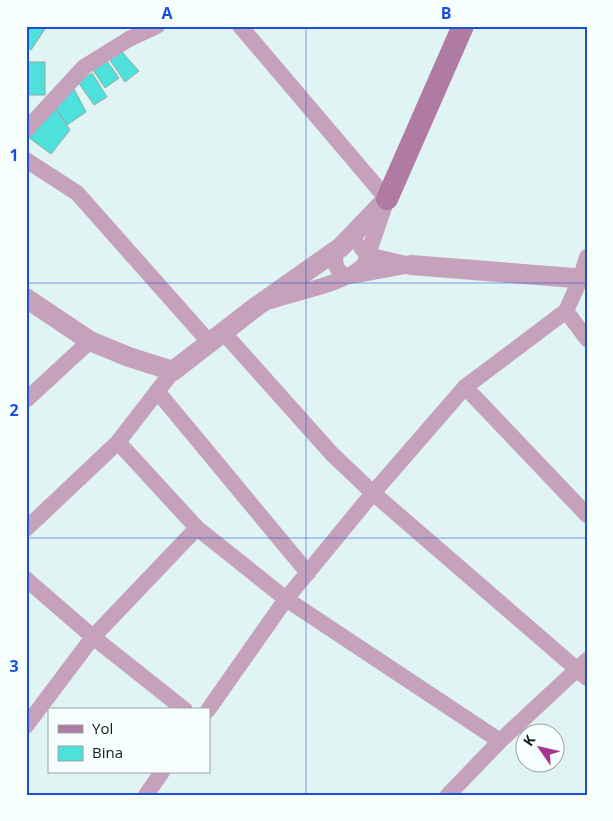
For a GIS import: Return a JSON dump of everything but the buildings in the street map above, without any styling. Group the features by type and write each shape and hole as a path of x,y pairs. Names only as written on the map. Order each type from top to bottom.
{"main road":[{"path":"387,200 463,26"}],"street":[{"path":"26,130 84,66 129,39 158,26"},
{"path":"240,26 387,200"},
{"path":"26,160 77,193 216,337 373,493 584,669 500,741 448,795"},
{"path":"346,277 337,271 334,263 339,249 387,200"},
{"path":"346,277 360,270 368,255 387,200"},
{"path":"26,529 118,442 173,371 257,306 339,249 353,242 364,249 368,255 411,265 583,279"},
{"path":"209,708 286,599 373,493 465,387 566,311 583,279 587,257"},
{"path":"257,306 346,277 411,265"},
{"path":"26,298 90,341 173,371"},
{"path":"566,311 587,339"},
{"path":"26,400 90,341"},
{"path":"465,387 587,514"},
{"path":"157,391 308,573"},
{"path":"118,442 197,528 286,599 500,741"},
{"path":"26,726 93,637 197,528"},
{"path":"26,579 93,637 182,708"},
{"path":"146,795 161,774"}]}
